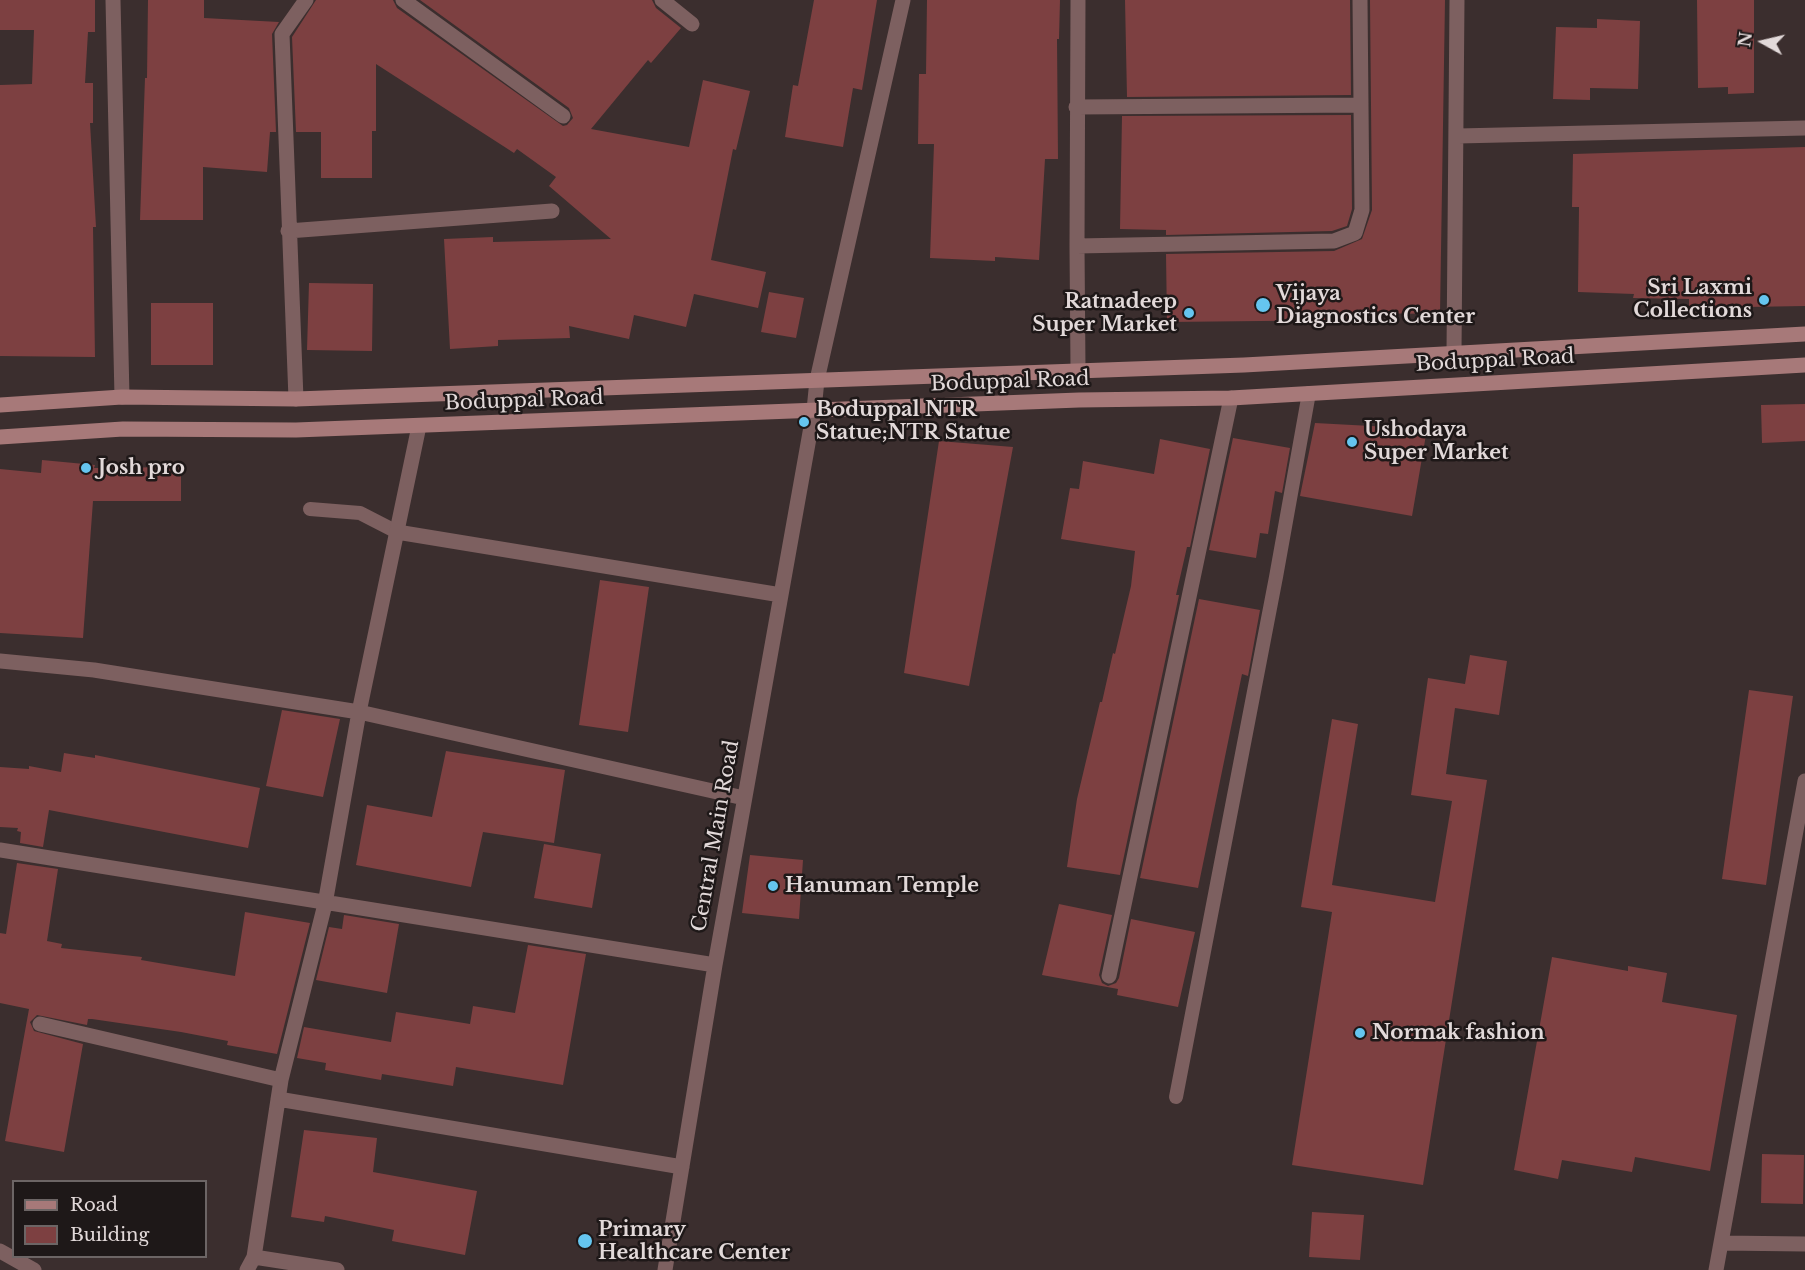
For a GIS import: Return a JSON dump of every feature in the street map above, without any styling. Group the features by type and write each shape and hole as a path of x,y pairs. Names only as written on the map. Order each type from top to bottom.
{"street":[{"path":"113,0 122,398"},
{"path":"296,399 282,34 306,0"},
{"path":"403,0 563,116"},
{"path":"662,0 692,24"},
{"name":"Central Main Road","path":"665,1270 715,965 814,410 817,380 903,0"},
{"path":"1078,0 1076,107 1078,369"},
{"path":"1077,246 1334,241 1355,233 1362,210 1360,0"},
{"path":"1454,352 1458,136 1457,0"},
{"path":"1076,107 1361,105"},
{"path":"1458,136 1805,128"},
{"path":"288,231 552,211"},
{"name":"Boduppal Road","path":"0,405 122,398 296,399 1078,369 1255,365 1805,334"},
{"name":"Boduppal Road","path":"0,437 123,429 296,430 814,410 1231,398 1805,365"},
{"path":"1109,976 1231,398"},
{"path":"337,1270 251,1263 281,1080 325,904 359,712 419,426"},
{"path":"397,532 781,596"},
{"path":"0,661 94,670 359,712 744,798"},
{"path":"1716,1270 1805,781"},
{"path":"0,850 715,965"},
{"path":"40,1024 281,1080"},
{"path":"278,1099 682,1167"},
{"path":"1722,1244 1805,1244"},
{"path":"13,1258 34,1270"}],"lane":[{"path":"1176,1097 1274,588 1309,393"},
{"path":"310,509 360,513 397,532"}],"building":[{"path":"0,0 95,0 95,32 88,32 85,83 93,83 93,123 90,123 96,227 93,227 95,357 0,356 0,85 32,84 34,30 0,30"},
{"path":"148,0 204,0 204,18 279,22 272,34 276,132 270,132 267,172 203,167 203,220 140,220 145,78 147,78"},
{"path":"316,0 393,0 397,8 563,126 573,118 569,108 420,0 652,0 656,8 681,28 651,63 648,60 591,129 689,147 703,80 750,91 736,150 733,149 711,260 766,272 758,308 694,294 686,327 634,315 629,339 569,326 570,338 498,340 498,346 450,349 444,239 493,237 493,242 611,239 549,186 556,177 517,149 514,153 376,64 376,131 372,131 372,178 321,178 321,132 296,132 292,37"},
{"path":"814,0 877,0 862,90 853,88 843,147 785,137 793,85 798,86"},
{"path":"927,0 1060,0 1059,39 1057,39 1058,159 1045,159 1039,260 995,257 995,261 930,258 934,144 918,144 919,74 926,74"},
{"path":"1125,0 1350,0 1351,95 1127,97"},
{"path":"1370,0 1445,0 1440,314 1358,313 1357,320 1167,322 1166,254 1334,251 1362,239 1372,210"},
{"path":"1697,0 1754,0 1754,93 1728,94 1728,87 1698,88"},
{"path":"1597,19 1640,21 1638,89 1590,88 1590,100 1553,99 1556,27 1597,28"},
{"path":"1351,115 1352,209 1347,226 1332,231 1166,235 1166,230 1120,229 1122,116"},
{"path":"1805,147 1805,306 1689,308 1689,299 1633,298 1634,294 1578,292 1579,207 1572,207 1573,154"},
{"path":"309,283 373,284 372,351 307,350"},
{"path":"769,292 804,298 796,338 761,332"},
{"path":"151,303 213,303 213,365 151,365"},
{"path":"1805,404 1805,441 1762,443 1761,405"},
{"path":"1315,423 1427,429 1412,516 1300,496"},
{"path":"1233,438 1290,448 1282,493 1275,491 1268,534 1260,533 1256,558 1209,550"},
{"path":"1160,439 1210,449 1190,547 1187,547 1176,595 1179,595 1120,875 1067,867 1077,799 1131,586 1135,551 1061,539 1070,488 1079,489 1083,461 1154,474"},
{"path":"939,441 1013,447 969,686 904,673"},
{"path":"42,460 95,465 94,468 181,467 181,501 93,501 83,638 0,633 0,469 41,473"},
{"path":"600,580 649,587 628,732 579,725"},
{"path":"1199,599 1260,610 1248,676 1242,674 1198,888 1140,878"},
{"path":"1470,655 1507,661 1499,715 1455,708 1446,774 1487,780 1423,1185 1292,1165 1332,912 1301,907 1332,719 1358,724 1332,885 1435,902 1452,801 1411,795 1428,678 1465,684"},
{"path":"1749,690 1793,696 1766,885 1722,879"},
{"path":"282,710 340,719 323,797 266,786"},
{"path":"446,751 565,770 554,843 483,832 471,887 356,865 367,805 432,817"},
{"path":"64,753 95,758 95,755 260,788 248,848 49,810 43,847 20,843 21,832 17,831 18,828 0,827 0,767 29,769 29,766 61,772"},
{"path":"544,844 601,854 592,908 534,898"},
{"name":"Hanuman Temple","path":"750,855 803,860 799,919 742,913"},
{"path":"17,863 58,869 47,941 62,944 61,948 142,957 141,960 235,976 245,912 310,923 277,1054 227,1045 228,1041 181,1032 92,1019 88,1019 87,1025 37,1015 30,1022 34,1031 83,1044 64,1152 5,1141 29,1009 0,1003 0,933 6,934"},
{"path":"1059,904 1112,915 1099,975 1102,983 1108,986 1116,983 1119,978 1131,919 1195,932 1178,1007 1117,995 1118,989 1042,975"},
{"path":"344,915 399,924 387,993 316,980 329,927 342,929"},
{"path":"528,945 586,954 563,1085 456,1067 453,1086 382,1074 381,1080 325,1070 326,1063 297,1058 304,1027 391,1042 396,1012 470,1024 473,1006 515,1013"},
{"path":"1552,957 1628,971 1628,966 1667,973 1662,1002 1737,1015 1710,1171 1635,1157 1632,1172 1562,1160 1558,1179 1514,1170"},
{"path":"304,1130 377,1138 373,1172 477,1191 465,1255 392,1241 394,1230 325,1216 324,1222 291,1217"},
{"path":"1762,1154 1804,1155 1803,1204 1761,1203"},
{"path":"1312,1212 1364,1215 1360,1260 1309,1257"}],"place":[{"name":"Sri Laxmi Collections","path":"1764,300"},
{"name":"Vijaya Diagnostics Center","path":"1263,305"},
{"name":"Ratnadeep Super Market","path":"1189,313"},
{"name":"Boduppal NTR Statue;NTR Statue","path":"804,422"},
{"name":"Ushodaya Super Market","path":"1352,442"},
{"name":"Josh pro","path":"86,468"},
{"name":"Hanuman Temple","path":"773,886"},
{"name":"Normak fashion","path":"1360,1033"},
{"name":"Primary Healthcare Center","path":"585,1241"}]}
